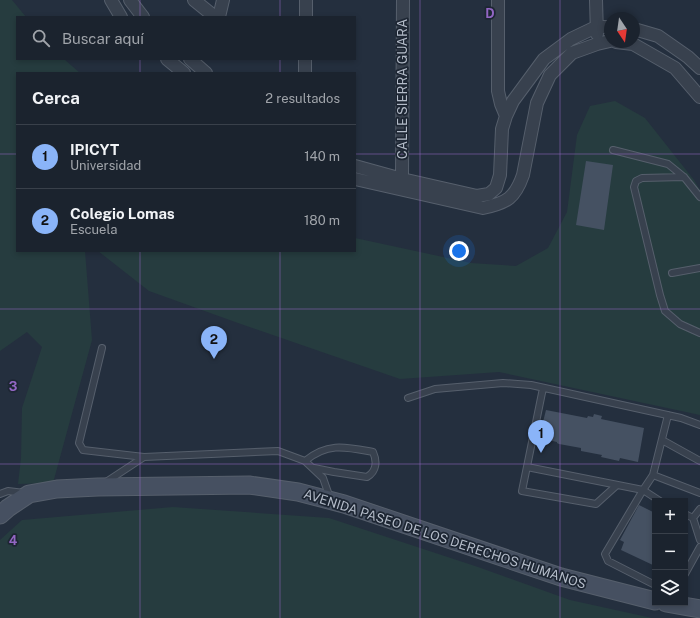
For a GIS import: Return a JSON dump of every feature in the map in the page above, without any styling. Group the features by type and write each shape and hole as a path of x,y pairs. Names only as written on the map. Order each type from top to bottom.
{"main road":[{"name":"AVENIDA PASEO DE LOS DERECHOS HUMANOS","path":"0,515 29,494 57,489 249,485 298,492 331,500 561,577 652,600"},
{"path":"683,606 700,609"}],"street":[{"path":"111,0 120,16"},
{"path":"130,0 139,16"},
{"path":"194,0 214,16"},
{"path":"219,16 223,0"},
{"path":"306,0 306,16"},
{"name":"CALLE SIERRA GUARA","path":"402,179 403,0"},
{"path":"498,0 498,91 506,116"},
{"path":"596,0 597,44"},
{"path":"356,166 402,179 478,196 489,194 496,188 500,175 502,129 513,101 544,59 571,39 596,27 604,27"},
{"path":"640,31 658,36 688,56 700,68"},
{"path":"356,179 483,208 506,202 514,195 523,175 537,102 550,75 572,53 604,42"},
{"path":"640,48 675,68 700,97"},
{"path":"168,60 183,72"},
{"path":"191,60 205,72"},
{"path":"304,72 305,60"}],"lane":[{"path":"613,150 668,164 684,176 700,197"},
{"path":"684,176 642,178 636,181 634,187 660,295 666,311 680,324 700,333"},
{"path":"672,272 700,268"},
{"path":"102,348 79,443 83,450 144,457 278,451 305,461 313,468 323,478 331,500"},
{"path":"408,398 435,389 503,384 531,385 668,415 700,425"},
{"path":"543,388 522,491 596,504 617,485"},
{"path":"652,583 608,561 605,554 643,490 654,475 668,415"},
{"path":"662,440 700,461"},
{"path":"305,461 315,453 336,447 373,452 376,459 373,471 367,477 313,468"},
{"path":"98,487 144,457"},
{"path":"527,467 643,490 655,498"},
{"path":"654,475 700,493"},
{"path":"0,494 8,491 29,494"},
{"path":"693,518 700,509"},
{"path":"688,516 693,518 700,540"},
{"path":"687,570 700,548"}],"green space":[{"path":"0,0 12,0 25,16 16,16 16,60 65,60 79,72 16,72 16,252 85,252 92,340 53,483 18,484 21,458 22,408 42,347 27,332 0,351"},
{"path":"615,101 645,118 694,180 700,190 700,415 499,372 400,379 149,291 99,252 356,252 356,238 471,263 516,266 548,248 567,212 577,135 590,106"},
{"path":"173,507 329,518 478,567 570,600 652,618 0,618 0,540 22,520"}],"building":[{"path":"586,161 613,165 604,230 576,225"},
{"path":"546,410 587,418 588,416 593,417 594,414 602,416 601,419 644,428 638,462 620,458 619,461 601,457 602,455 581,451 581,448 559,444 557,442 539,438"},
{"path":"639,505 652,512 652,565 621,550 624,542 620,540"}],"place":[{"name":"Colegio Lomas","path":"214,359"},
{"name":"IPICYT","path":"541,453"}]}
